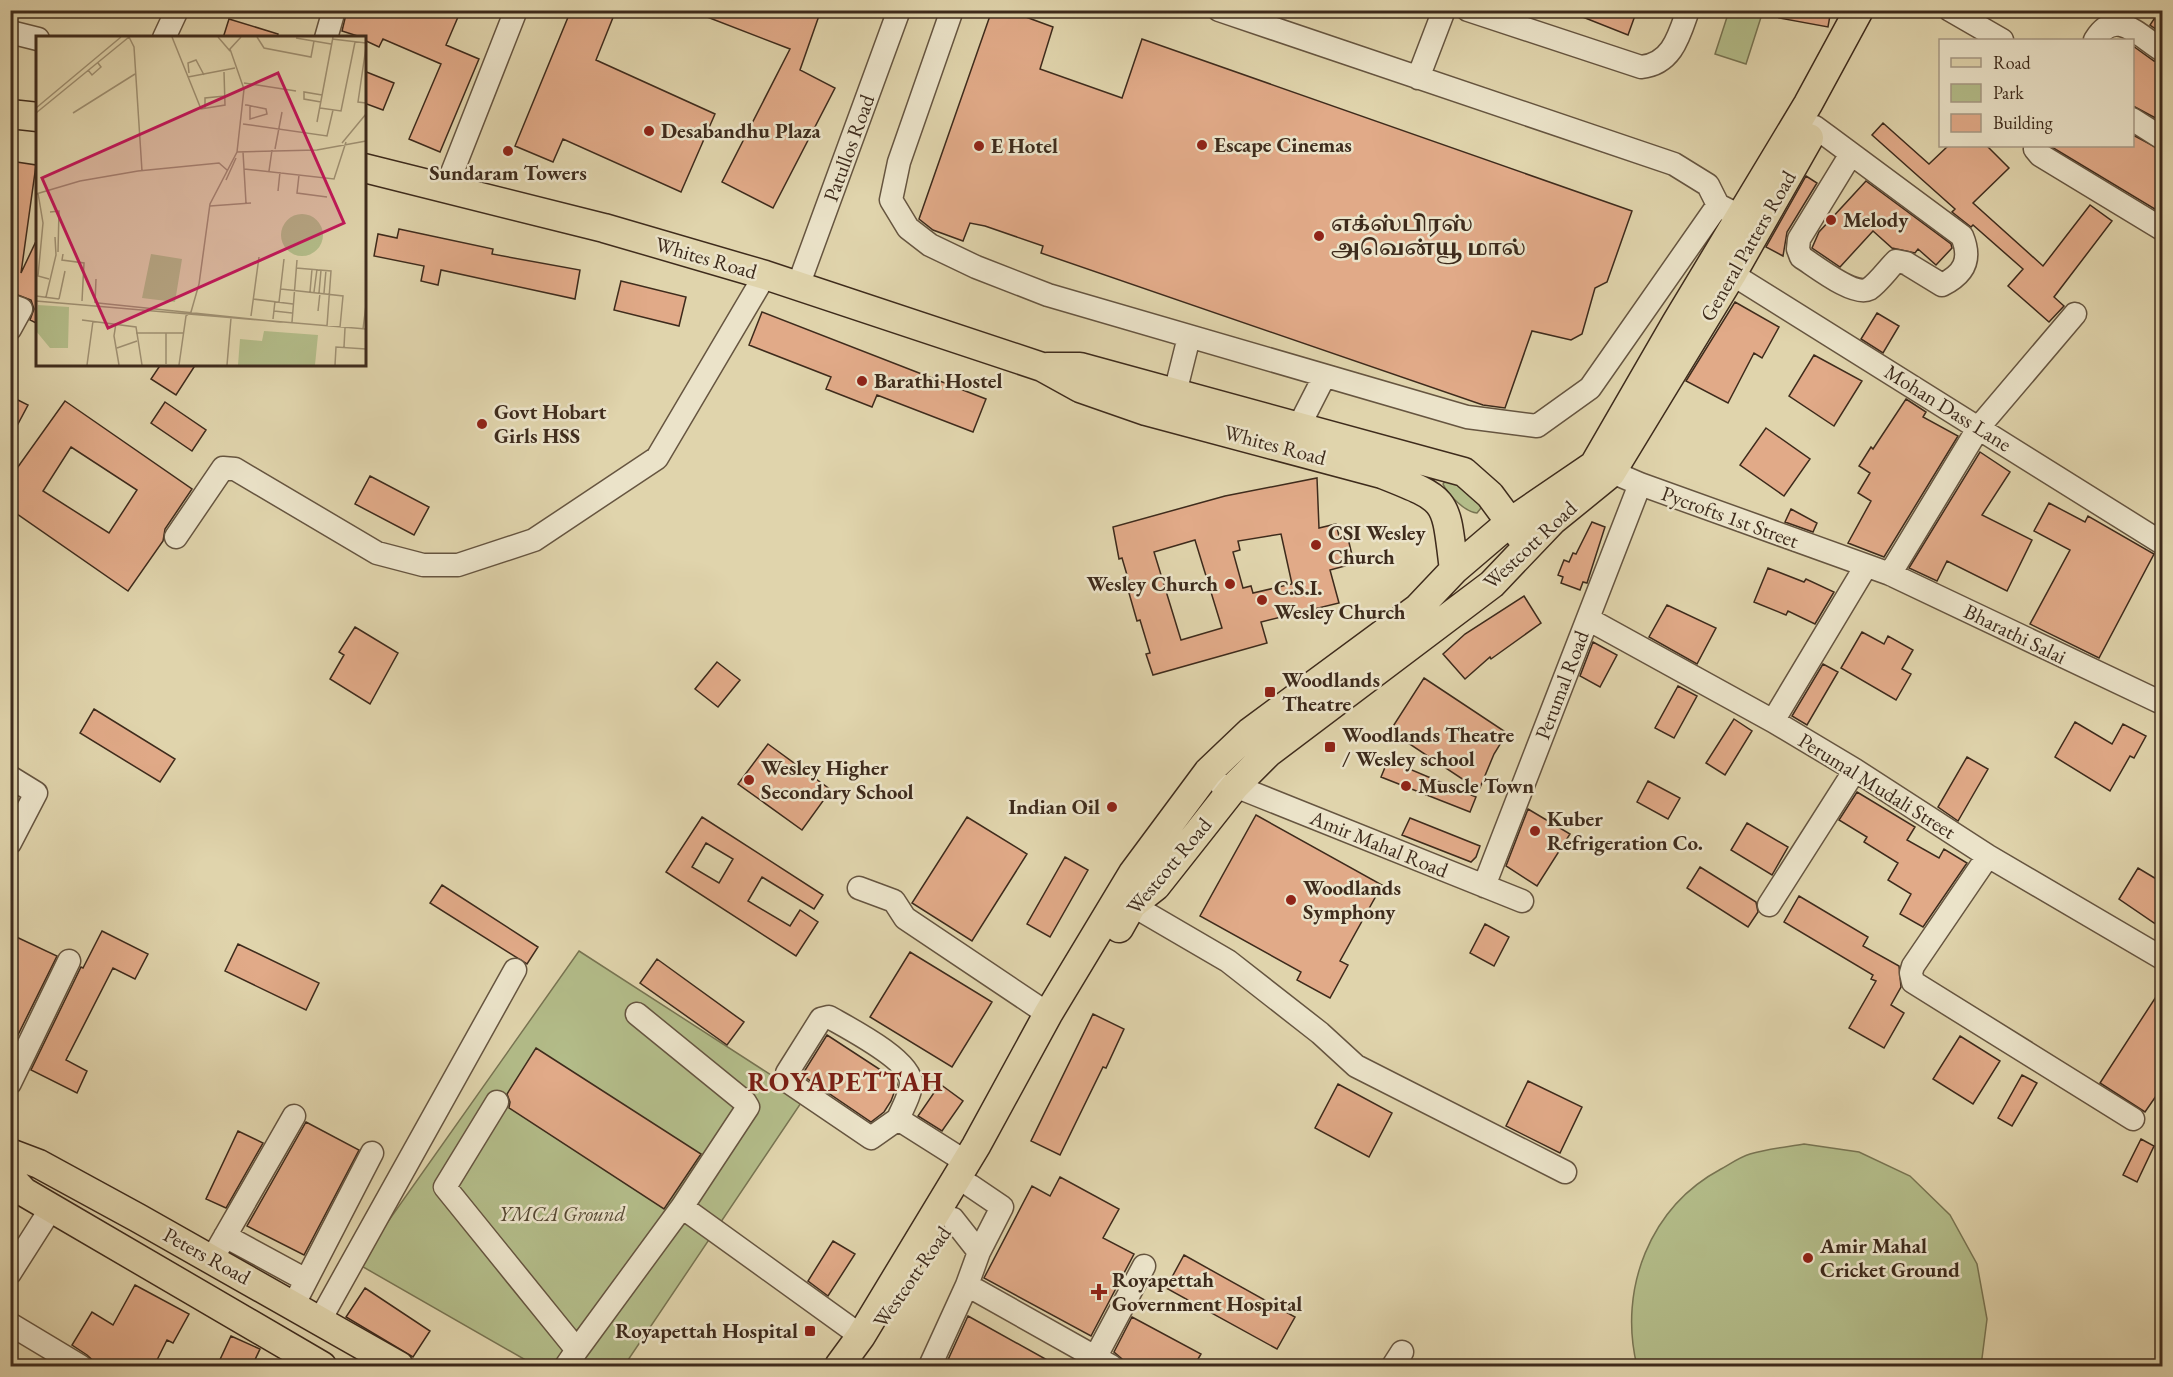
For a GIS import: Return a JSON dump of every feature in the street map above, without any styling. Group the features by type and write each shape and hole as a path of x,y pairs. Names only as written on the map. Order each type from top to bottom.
{"main road":[{"name":"General Patters Road","path":"1603,469 1729,211 1809,104 1859,10"},
{"name":"General Patters Road","path":"1603,469 1732,274 1815,127 1868,23 1871,10"},
{"path":"10,114 36,117"},
{"name":"Whites Road","path":"366,168 604,228 765,274 1042,367 1080,388 1146,411 1382,474 1435,497 1446,512 1454,570"},
{"name":"Whites Road","path":"1042,367 1080,367 1464,472 1490,495 1509,523"},
{"name":"Westcott Road","path":"850,1366 953,1219 969,1174 1048,1014 1133,873 1208,772 1250,732 1419,608 1454,570 1509,523 1603,469"},
{"name":"Westcott Road","path":"838,1366 861,1336 969,1174 1132,905 1156,886 1235,786 1268,753 1492,584 1603,469"},
{"path":"1509,523 1528,546"},
{"name":"Peters Road","path":"15,1167 39,1164 219,1247 300,1292 320,1320 399,1366"},
{"path":"15,1167 30,1172 53,1185 59,1202 363,1366"},
{"name":"Peters Road","path":"59,1202 322,1366"}],"street":[{"path":"165,36 177,10"},
{"path":"327,36 334,10"},
{"path":"446,188 516,10"},
{"name":"Patullos Road","path":"798,286 899,10"},
{"path":"952,10 899,162 891,200 908,228 930,245 1048,296 1467,417 1537,426 1590,388 1729,211 1708,185 1674,164 1219,10"},
{"path":"1418,78 1444,10"},
{"path":"1468,10 1495,15 1641,67 1654,66 1673,48 1688,10"},
{"path":"1950,10 2000,39"},
{"path":"2096,39 2102,29 2111,23 2120,24 2163,50"},
{"path":"10,32 36,38"},
{"path":"2134,120 2163,138"},
{"path":"1815,127 1962,236 1968,251 1965,264 1954,279 1942,285 1906,263 1896,261 1868,289 1858,290 1846,286 1801,256 1798,249 1799,239 1851,154"},
{"path":"2036,147 2040,155 2163,229"},
{"path":"176,537 223,468 235,469 377,553 423,565 458,565 534,540 657,458 765,274"},
{"name":"Mohan Dass Lane","path":"1732,274 2163,543"},
{"path":"10,305 21,309 10,329"},
{"path":"1890,574 1979,427 2075,314"},
{"path":"1175,393 1189,337"},
{"path":"1299,426 1324,377"},
{"name":"Pycrofts 1st Street","path":"1603,469 1866,566"},
{"name":"Perumal Road","path":"1484,886 1640,484"},
{"path":"1773,721 1866,566"},
{"name":"Bharathi Salai","path":"1866,566 1890,574 2163,703"},
{"name":"Perumal Mudali Street","path":"1588,619 1773,721 1855,770 1988,856 2163,958"},
{"path":"1769,905 1855,770"},
{"path":"10,777 36,793 10,843"},
{"path":"1196,788 1235,786"},
{"name":"Amir Mahal Road","path":"1235,786 1522,901"},
{"path":"1988,856 1913,966 1911,973 1913,982 2133,1119"},
{"path":"859,888 894,901 905,918 1048,1014"},
{"path":"1132,905 1228,961 1320,1033 1356,1066 1565,1172"},
{"path":"10,1083 69,961"},
{"path":"320,1320 515,970"},
{"path":"497,1102 445,1187 572,1358 682,1207 746,1110 747,1104 638,1014"},
{"path":"829,1017 886,1053 907,1070 911,1084 898,1119 871,1138 787,1081 787,1073 821,1019 829,1017"},
{"path":"219,1247 294,1116"},
{"path":"898,1119 969,1174 1002,1207 979,1252 967,1285 930,1366"},
{"path":"300,1292 372,1153"},
{"path":"10,1273 59,1202"},
{"path":"682,1207 861,1336"},
{"path":"953,1219 979,1252"},
{"path":"967,1285 1103,1362 1144,1266"},
{"path":"10,1324 77,1365"}],"green space":[{"path":"1729,11 1763,11 1746,64 1715,54"},
{"path":"1445,481 1481,489 1485,503 1477,513 1467,510 1449,493 1443,484"},
{"name":"YMCA Ground","path":"579,951 805,1097 624,1366 536,1366 358,1264"},
{"name":"Amir Mahal Cricket Ground","path":"1804,1144 1859,1152 1910,1176 1950,1215 1977,1264 1987,1319 1981,1366 1637,1366 1632,1337 1632,1308 1637,1280 1645,1253 1658,1228 1675,1205 1696,1185 1743,1157"}],"building":[{"path":"347,10 461,10 446,45 479,59 440,152 409,139 441,64 383,39 379,47 366,41 366,36 342,31"},
{"path":"571,10 616,10 596,60 715,114 681,192 563,139 553,162 515,146"},
{"path":"689,10 821,10 800,70 835,88 773,208 722,182 790,49"},
{"name":"எக்ஸ்பிரஸ் அவென்யூ மால்","path":"992,10 1007,10 1053,27 1040,69 1122,98 1142,39 1632,211 1607,282 1595,288 1582,334 1571,340 1532,331 1505,408 1483,405 1041,253 1043,246 985,226 970,223 963,241 933,230 919,219"},
{"path":"1565,10 1637,10 1628,35"},
{"path":"1780,10 1831,10 1828,27 1779,18"},
{"path":"2160,10 2163,10 2163,34 2150,25"},
{"path":"229,19 278,34 278,36 224,36"},
{"path":"2134,47 2154,61 2163,63 2163,122 2134,107"},
{"path":"366,72 394,83 383,110 366,104"},
{"path":"1883,123 1929,164 1947,147 1988,147 2009,168 1973,203 2043,266 2090,205 2112,221 2054,297 2064,306 2049,322 2008,286 2023,269 1973,225 1971,227 1952,212 1955,209 1872,135"},
{"path":"2134,136 2163,151 2163,214 2052,147 2134,147"},
{"path":"10,161 36,165 21,273 36,241 36,323 30,320 34,309 31,300 10,292"},
{"path":"1806,176 1817,183 1787,232 1783,256 1766,247"},
{"path":"1866,181 1951,244 1952,248 1936,265 1918,249 1915,253 1892,248 1873,231 1840,267 1812,248 1819,232"},
{"path":"399,229 493,249 492,254 580,270 575,299 441,270 438,285 421,281 424,266 374,256 378,234 397,238"},
{"path":"621,281 686,297 679,326 614,310"},
{"path":"1735,302 1779,327 1762,358 1754,353 1728,403 1686,381"},
{"path":"762,312 986,399 973,432 877,395 872,407 826,389 831,377 749,345"},
{"path":"1877,313 1899,326 1883,353 1861,339"},
{"path":"1814,355 1862,381 1834,426 1789,396"},
{"path":"160,366 195,366 176,395 151,379"},
{"path":"10,396 28,405 10,439"},
{"path":"1906,399 1926,412 1923,417 1958,436 1884,557 1848,543 1871,501 1858,493 1870,473 1859,466"},
{"path":"65,401 192,489 165,529 163,541 128,591 10,509 10,478","holes":["71,447 137,490 109,533 43,491"]},
{"path":"165,402 206,430 192,451 151,423"},
{"path":"1766,428 1810,459 1784,496 1740,465"},
{"path":"1980,452 2010,472 1982,515 2032,540 2007,591 1947,561 1937,581 1909,568"},
{"path":"370,476 429,507 414,535 355,504"},
{"path":"1317,478 1319,528 1336,524 1339,536 1347,534 1352,555 1343,557 1345,566 1330,570 1339,603 1261,622 1267,643 1153,675 1146,654 1150,653 1140,620 1137,621 1129,593 1132,592 1122,558 1119,559 1113,527 1225,496","holes":["1281,534 1292,584 1253,593 1251,586 1243,588 1233,552 1240,550 1238,541","1195,540 1222,628 1181,640 1154,552"]},
{"path":"2049,503 2085,522 2088,516 2154,554 2099,658 2030,624 2070,550 2034,531"},
{"path":"1791,509 1817,523 1813,532 1785,522"},
{"path":"1592,522 1605,527 1587,583 1583,582 1580,590 1561,583 1563,577 1558,575 1564,560 1569,562 1573,553 1576,554"},
{"path":"1768,568 1804,582 1806,579 1834,592 1815,624 1788,611 1786,615 1754,602"},
{"path":"1524,596 1541,623 1491,659 1490,657 1465,679 1443,654 1465,634"},
{"path":"1667,605 1716,628 1697,664 1649,637"},
{"path":"355,627 398,653 370,704 330,679 344,655 339,652"},
{"path":"1862,632 1884,644 1888,636 1913,650 1902,669 1911,674 1896,700 1841,668"},
{"path":"1593,642 1617,655 1600,687 1580,676"},
{"path":"717,662 740,680 718,707 695,689"},
{"path":"1823,664 1838,672 1807,725 1792,716"},
{"path":"1424,678 1507,733 1494,754 1479,790 1390,731"},
{"path":"1678,686 1697,696 1674,738 1655,728"},
{"path":"94,709 175,759 160,782 80,733"},
{"path":"1734,719 1752,731 1725,775 1706,763"},
{"path":"2075,722 2112,744 2123,724 2146,736 2134,758 2130,756 2110,791 2055,757"},
{"path":"768,744 831,790 802,830 738,784"},
{"path":"1967,757 1988,769 1958,821 1938,807"},
{"path":"1388,760 1476,797 1470,812 1381,777"},
{"path":"1648,781 1680,798 1668,819 1637,802"},
{"path":"1857,792 1915,827 1907,840 1939,858 1944,849 1967,863 1923,927 1900,914 1911,894 1888,880 1898,863 1864,842 1867,837 1839,820"},
{"path":"1528,809 1570,834 1537,886 1506,866"},
{"name":"Woodlands Symphony","path":"1256,815 1382,885 1340,961 1348,965 1330,998 1297,980 1301,972 1200,916"},
{"path":"702,817 823,895 814,909 762,877 748,901 790,926 800,910 818,922 796,956 666,872","holes":["706,843 733,859 719,883 692,867"]},
{"path":"967,817 1027,854 972,941 912,903"},
{"path":"1410,818 1480,846 1476,857 1471,862 1402,835"},
{"path":"1747,823 1788,847 1772,875 1731,850"},
{"path":"1065,857 1088,870 1050,937 1027,924"},
{"path":"1700,867 1756,902 1758,912 1748,927 1687,888"},
{"path":"2138,868 2163,883 2163,929 2119,899"},
{"path":"442,885 538,947 527,964 430,903"},
{"path":"1799,896 1868,937 1863,946 1899,966 1901,987 1891,1005 1904,1013 1884,1048 1849,1028 1876,981 1871,979 1873,975 1784,922"},
{"path":"1485,924 1509,937 1494,966 1470,953"},
{"path":"102,931 148,954 135,979 113,968 66,1060 87,1071 77,1093 31,1070 81,967 83,968"},
{"path":"10,934 57,956 10,1051"},
{"path":"238,944 319,983 306,1010 225,971"},
{"path":"910,952 992,1002 952,1067 870,1017"},
{"path":"657,959 744,1022 727,1045 640,983"},
{"path":"2163,986 2163,1086 2145,1112 2100,1083"},
{"path":"1093,1014 1124,1029 1060,1155 1031,1141"},
{"path":"827,1035 896,1080 897,1085 891,1101 884,1112 871,1122 802,1075"},
{"path":"1960,1036 2000,1061 1973,1104 1933,1079"},
{"path":"536,1048 701,1154 664,1209 509,1108 510,1102 507,1094"},
{"path":"2022,1075 2037,1083 2012,1126 1998,1118"},
{"path":"1528,1081 1582,1107 1560,1153 1506,1126"},
{"path":"940,1084 963,1101 942,1131 918,1116"},
{"path":"1338,1084 1392,1113 1369,1157 1315,1128"},
{"path":"306,1122 359,1150 304,1255 247,1226"},
{"path":"238,1131 263,1143 226,1208 206,1199"},
{"path":"2141,1139 2154,1146 2137,1182 2123,1175"},
{"path":"1060,1177 1119,1209 1103,1238 1134,1254 1091,1336 984,1278 1032,1186 1050,1196"},
{"path":"833,1241 855,1254 828,1296 808,1281"},
{"path":"1184,1255 1295,1317 1277,1349 1166,1288"},
{"path":"135,1285 189,1314 173,1343 167,1340 154,1366 99,1366 72,1345 92,1312 113,1325"},
{"path":"365,1288 430,1331 413,1357 346,1317"},
{"path":"968,1316 1058,1366 954,1366 947,1362"},
{"path":"1132,1317 1201,1354 1194,1366 1129,1366 1124,1364 1114,1352"},
{"path":"231,1336 260,1349 252,1366 217,1366"}],"place":[{"name":"Desabandhu Plaza","path":"649,131"},
{"name":"Escape Cinemas","path":"1202,145"},
{"name":"E Hotel","path":"979,146"},
{"name":"Sundaram Towers","path":"508,151"},
{"name":"Melody","path":"1831,220"},
{"name":"எக்ஸ்பிரஸ் அவென்யூ மால்","path":"1319,236"},
{"name":"Barathi Hostel","path":"862,381"},
{"name":"Govt Hobart Girls HSS","path":"482,424"},
{"name":"CSI Wesley Church","path":"1316,545"},
{"name":"Wesley Church","path":"1230,584"},
{"name":"C.S.I. Wesley Church","path":"1262,600"},
{"name":"Woodlands Theatre","path":"1270,692"},
{"name":"Woodlands Theatre / Wesley school","path":"1330,747"},
{"name":"Wesley Higher Secondary School","path":"749,780"},
{"name":"Muscle Town","path":"1406,786"},
{"name":"Indian Oil","path":"1112,807"},
{"name":"Kuber Refrigeration Co.","path":"1535,831"},
{"name":"Woodlands Symphony","path":"1291,900"},
{"name":"Amir Mahal Cricket Ground","path":"1808,1258"},
{"name":"Royapettah Government Hospital","path":"1099,1292"},
{"name":"Royapettah Hospital","path":"810,1331"}],"district":[{"name":"ROYAPETTAH","path":"846,1082"}]}
